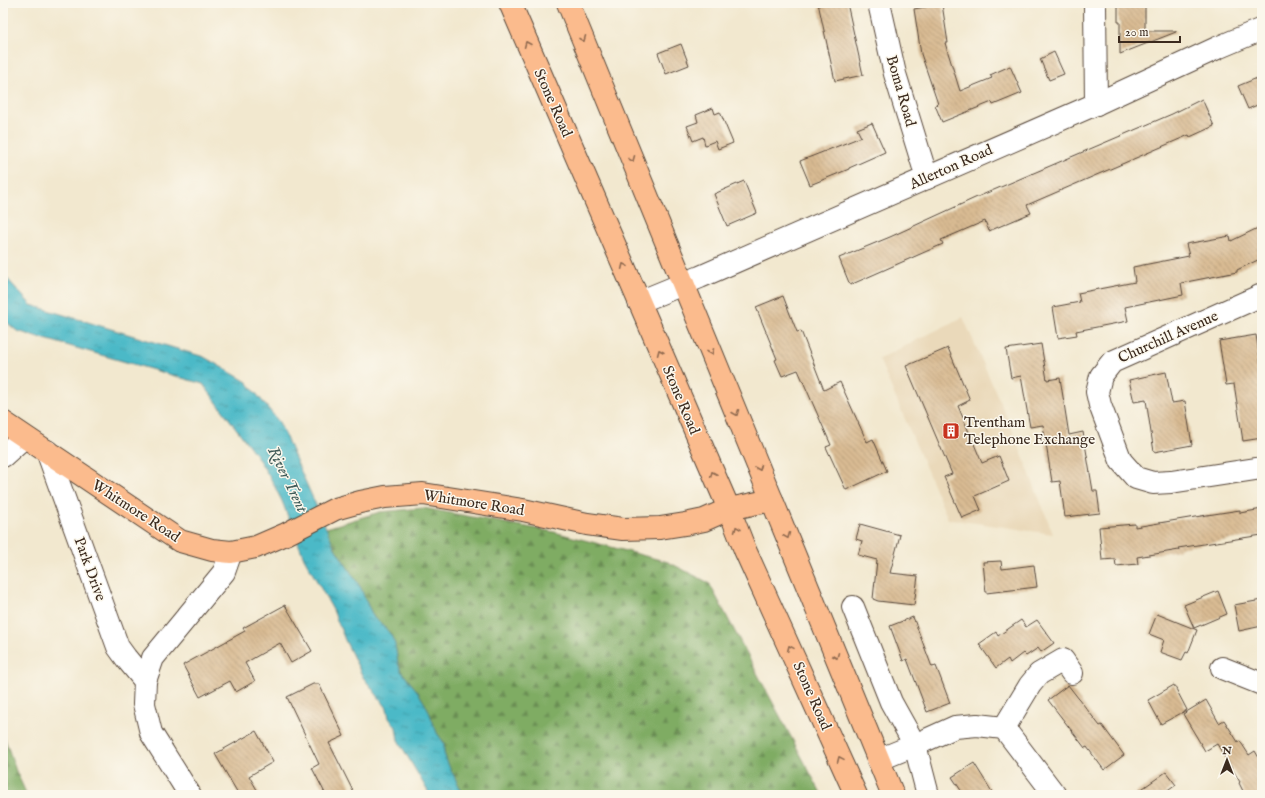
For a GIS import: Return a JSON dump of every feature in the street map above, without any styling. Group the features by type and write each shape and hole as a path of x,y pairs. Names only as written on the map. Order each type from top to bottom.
{"main road":[{"name":"Stone Road","path":"510,3 745,550 856,795"},
{"path":"568,3 893,795"},
{"name":"Whitmore Road","path":"3,422 180,541 212,550 231,552 256,547 336,510 360,502 385,497 423,494 523,510 587,524 623,529 660,528 685,524 704,520 729,510 772,500"}],"street":[{"name":"Boma Road","path":"879,3 895,74 927,178"},
{"path":"1095,3 1096,104"},
{"name":"Allerton Road","path":"639,302 1096,104 1217,48 1262,29"},
{"name":"Churchill Avenue","path":"1262,295 1112,362 1101,376 1097,392 1121,461 1136,478 1154,483 1262,468"},
{"path":"3,456 24,437"},
{"name":"Park Drive","path":"47,451 118,647 145,681"},
{"path":"190,795 151,733 144,704 145,681 153,658 224,572 231,552"},
{"path":"853,607 891,702 915,745 928,795"},
{"path":"1004,728 1030,685 1039,674 1063,660 1072,673"},
{"path":"1222,668 1262,684"},
{"path":"878,760 954,727 977,725 1004,728 1054,795"}],"shaded area":[{"path":"963,317 1015,436 1053,534 948,519 879,359"}],"green space":[{"path":"423,508 554,532 668,562 709,583 822,795 461,795 461,790 444,753 444,743 437,733 428,709 418,692 401,671 395,644 383,625 374,618 361,588 335,548 326,528 380,512"},
{"path":"3,733 16,771 27,795 3,795"}],"water":[{"name":"River Trent","path":"3,274 31,305 204,357 247,382 279,422 335,548 361,588 374,618 383,625 391,635 395,644 401,671 418,692 428,709 437,733 444,743 444,753 461,790 461,795 430,795 398,740 396,727 389,718 387,708 363,677 345,640 333,610 304,558 282,501 272,481 256,455 203,384 17,331 3,319"}],"building":[{"path":"818,3 847,3 863,75 835,81"},
{"path":"1118,3 1145,3 1145,31 1176,32 1120,54 1120,22 1118,22"},
{"path":"942,4 948,43 945,43 960,91 992,78 990,75 1010,66 1022,93 993,105 992,102 942,122 935,105 938,104 921,54 914,9"},
{"path":"681,44 689,65 666,74 658,53"},
{"path":"1054,52 1064,74 1049,80 1040,59"},
{"path":"1262,76 1262,103 1248,109 1238,86"},
{"path":"1202,99 1214,126 1190,137 1189,135 1027,205 1031,213 989,231 985,221 941,240 943,244 850,285 839,258 1172,114"},
{"path":"713,108 715,114 720,112 733,143 718,149 715,141 705,145 703,137 693,141 687,126 698,122 696,115"},
{"path":"872,123 885,152 810,185 800,161 861,137 857,129"},
{"path":"744,181 757,213 727,226 714,194"},
{"path":"1262,226 1262,258 1237,270 1237,272 1181,283 1183,295 1125,307 1128,321 1076,331 1077,335 1058,338 1053,307 1080,302 1078,293 1135,282 1133,267 1189,256 1186,244 1230,236 1231,241"},
{"path":"783,296 797,332 801,331 824,390 840,382 867,442 873,439 887,471 846,490 826,447 831,445 798,370 782,376 775,360 777,359 756,307"},
{"path":"1256,335 1262,372 1262,438 1243,441 1234,384 1226,385 1219,341"},
{"path":"1041,344 1047,380 1060,378 1069,435 1083,432 1093,491 1097,491 1100,513 1065,517 1060,481 1052,482 1043,425 1030,427 1021,376 1011,378 1006,349"},
{"name":"Trentham Telephone Exchange","path":"948,348 970,400 958,406 982,463 999,456 1009,481 975,496 981,510 962,518 944,477 952,474 906,366"},
{"path":"1166,372 1172,403 1185,401 1192,445 1154,452 1146,400 1134,402 1129,380"},
{"path":"1262,509 1262,535 1178,548 1179,550 1137,557 1138,564 1116,566 1115,559 1102,560 1099,527 1135,524 1135,527 1240,510 1240,513"},
{"path":"860,524 900,535 890,573 918,576 914,605 878,601 873,599 877,560 858,555 862,541 856,539"},
{"path":"1001,561 1002,569 1034,565 1037,587 986,593 983,562"},
{"path":"1218,591 1227,614 1194,628 1184,605"},
{"path":"1262,600 1262,626 1239,631 1234,605"},
{"path":"285,605 312,651 291,663 280,643 245,663 255,681 236,692 230,681 200,697 183,665 245,631 243,628"},
{"path":"1157,614 1197,630 1188,653 1186,652 1182,660 1160,652 1164,640 1149,634"},
{"path":"913,617 932,667 936,666 950,703 927,712 907,659 903,661 890,626"},
{"path":"1021,620 1026,627 1037,620 1054,643 1041,652 1038,648 1026,656 1023,653 1010,663 1008,659 996,668 979,644 996,632 998,636"},
{"path":"313,684 319,684 344,736 329,743 355,795 326,795 312,768 319,764 287,697"},
{"path":"1068,685 1100,726 1102,725 1124,755 1104,770 1048,700"},
{"path":"1174,685 1187,710 1161,724 1148,700"},
{"path":"1206,700 1219,723 1224,720 1238,742 1240,741 1249,755 1255,751 1262,763 1262,795 1245,795 1239,783 1240,782 1217,744 1205,751 1183,714"},
{"path":"256,731 273,762 249,776 260,795 239,795 215,754"},
{"path":"974,763 994,795 964,795 952,777"},
{"path":"1166,772 1176,785 1162,795 1133,795"}],"place":[{"name":"Trentham Telephone Exchange","path":"951,431"}]}
